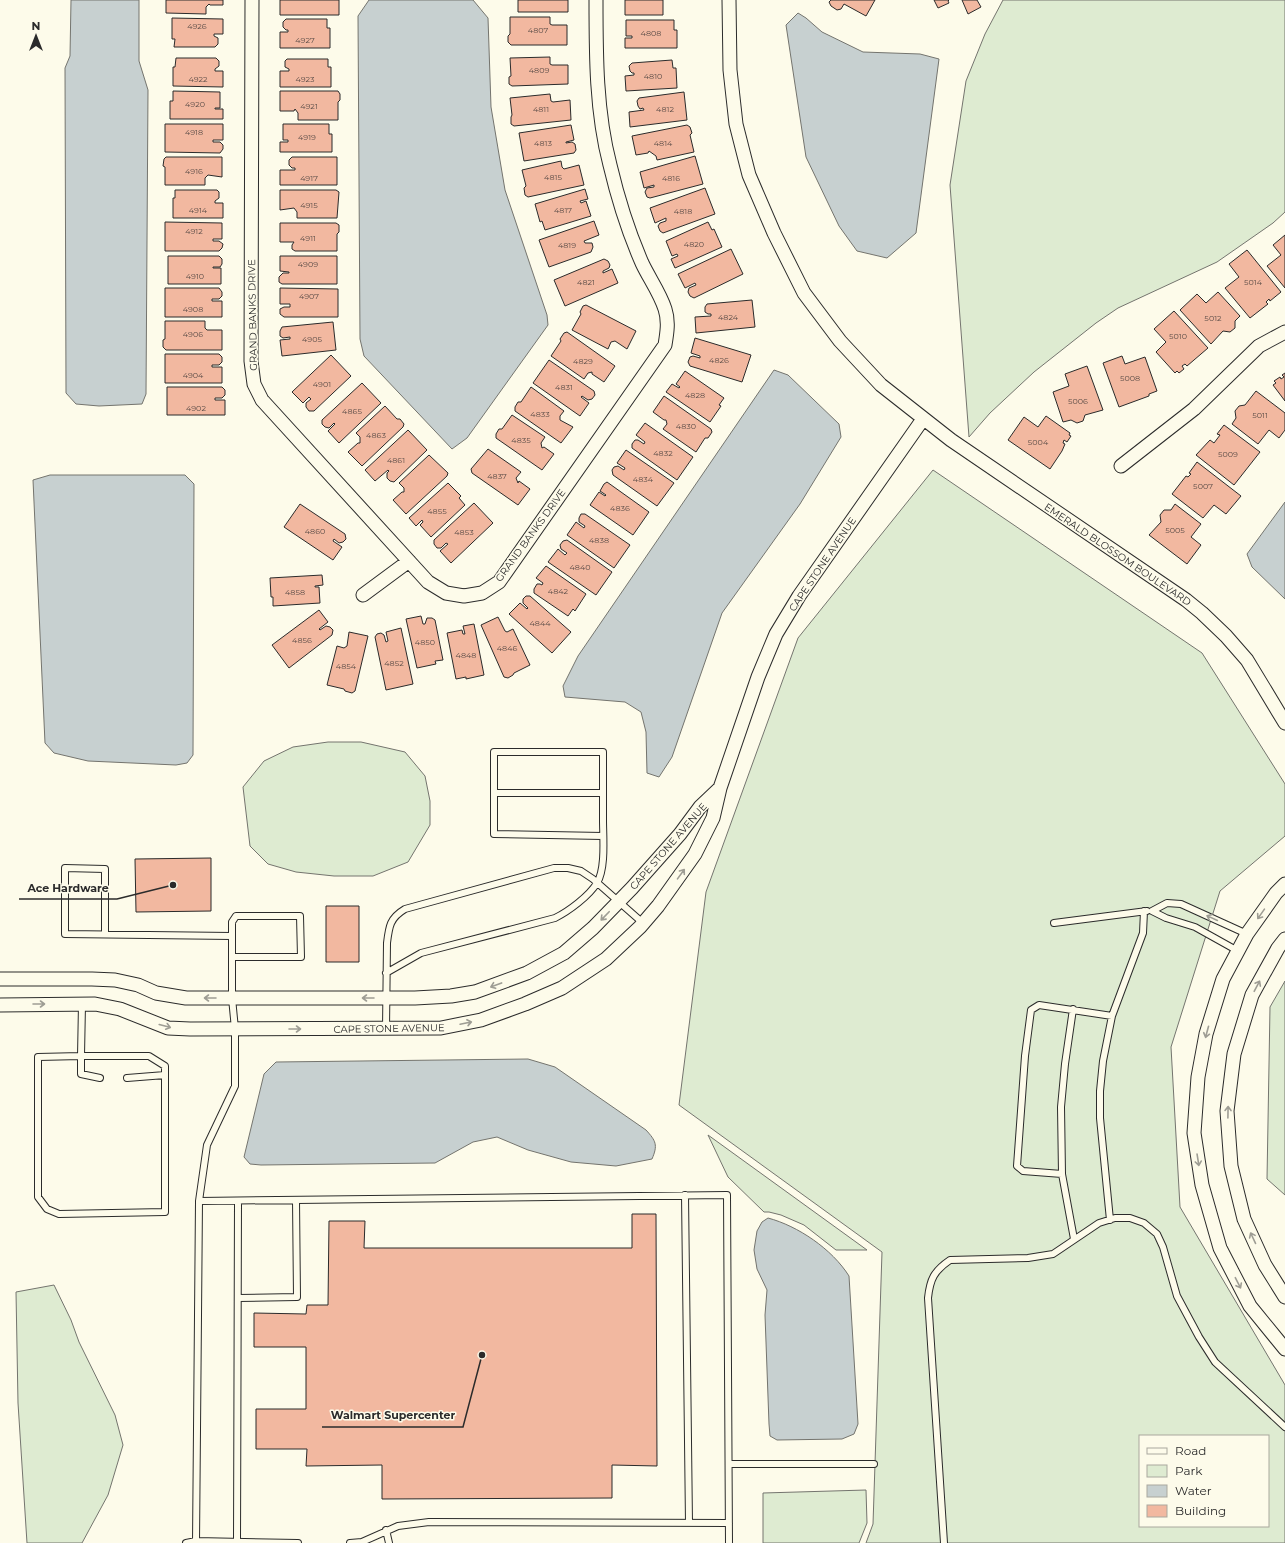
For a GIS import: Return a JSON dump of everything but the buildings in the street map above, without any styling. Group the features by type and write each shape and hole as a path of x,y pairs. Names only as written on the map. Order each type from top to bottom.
{"street":[{"name":"GRAND BANKS DRIVE","path":"252,0 251,361 254,384 262,400 428,582 446,593 464,596 482,593 499,582 665,345 668,326 665,309 642,263 623,213 609,164 598,101 596,0"},
{"name":"EMERALD BLOSSOM BOULEVARD","path":"729,0 730,70 736,124 749,175 774,232 804,293 840,341 881,385 922,419 1186,600 1202,613 1226,636 1247,660 1285,721"},
{"path":"1121,466 1194,409 1259,346 1285,332"},
{"name":"CAPE STONE AVENUE","path":"0,1005 95,1004 120,1009 168,1028 441,1028 481,1020 526,1004 562,988 606,959 643,923 658,906 695,854 713,818 720,788 758,677 776,634 799,596 922,419"},
{"path":"363,595 409,561"},
{"name":"CAPE STONE AVENUE","path":"0,979 92,978 115,980 138,985 156,993 186,998 386,998 451,996 475,992 526,973 564,953 593,928 618,902 680,834 700,807 720,788"},
{"path":"1285,884 1276,893 1247,934 1223,979 1206,1034 1198,1077 1194,1133 1202,1185 1220,1248 1250,1306 1285,1349"},
{"path":"1285,939 1278,948 1252,995 1234,1054 1227,1111 1231,1166 1244,1219 1265,1265 1285,1296"}],"lane":[{"path":"386,973 421,953 555,918 567,912 579,902 597,882 603,862 603,836 603,793 603,752 494,752 494,834 603,836"},
{"path":"494,793 603,793"},
{"path":"105,934 105,869 66,868 65,934 232,936"},
{"path":"386,1028 386,973 389,929 392,920 397,913 405,909 554,868 568,868 581,871 597,882 643,923"},
{"path":"1152,911 1167,903 1181,904 1247,934"},
{"path":"1110,1220 1100,1118 1100,1091 1103,1061 1112,1016 1143,933 1144,911"},
{"path":"1054,923 1152,911 1166,918 1195,927 1238,951"},
{"path":"196,1542 199,1201 207,1145 235,1086 235,1028 232,998 232,957 232,936 232,922 236,916 300,916 300,957 232,957"},
{"path":"82,1004 81,1074 100,1078"},
{"path":"1062,1174 1023,1171 1017,1166 1025,1056 1031,1010 1039,1005 1112,1016"},
{"path":"1073,1010 1065,1064 1062,1107 1062,1174 1074,1239"},
{"path":"81,1056 149,1056 165,1066 165,1212 59,1214 47,1209 38,1197 38,1057 81,1056"},
{"path":"127,1078 165,1075"},
{"path":"685,1195 689,1523"},
{"path":"199,1201 727,1195 729,1543"},
{"path":"238,1298 296,1297 296,1200"},
{"path":"237,1542 238,1201"},
{"path":"944,1543 928,1298 930,1282 940,1267 950,1260 1028,1258 1053,1254 1099,1223 1110,1220 1130,1218 1144,1223 1157,1234 1163,1247 1177,1296 1199,1337 1215,1362 1285,1426"},
{"path":"728,1464 874,1464"},
{"path":"350,1543 362,1542 386,1530 398,1526 429,1522 729,1523"},
{"path":"386,1530 389,1543"},
{"path":"186,1543 298,1543"}],"green space":[{"path":"1003,0 1285,0 1285,212 1273,223 1217,262 1118,308 1096,323 1034,372 990,413 969,437 950,185 966,81 985,34"},
{"path":"933,470 1202,653 1285,784 1285,836 1220,891 1171,1047 1180,1207 1285,1385 1285,1543 866,1543 873,1524 882,1252 679,1105 706,892 798,638"},
{"path":"328,742 361,742 405,752 425,776 430,801 430,825 408,862 373,876 334,876 296,872 268,864 250,846 243,787 264,761 293,747"},
{"path":"1285,981 1285,1195 1267,1179 1270,1007"},
{"path":"708,1135 867,1250 836,1250 804,1225 781,1215 764,1212 728,1177"},
{"path":"54,1285 71,1320 79,1342 115,1415 123,1445 108,1495 82,1543 27,1543 18,1403 16,1292"},
{"path":"866,1490 867,1523 859,1543 763,1543 763,1493"}],"water":[{"path":"71,0 139,0 139,61 148,90 146,394 142,404 99,406 76,404 66,393 65,68 70,56"},
{"path":"369,0 473,0 488,18 491,107 505,190 547,315 548,325 467,438 452,449 364,356 360,339 358,16"},
{"path":"798,13 822,32 863,52 920,54 939,59 916,233 887,258 857,251 839,226 806,157 786,25"},
{"path":"774,370 788,375 839,424 841,437 800,504 722,613 672,757 659,777 647,773 646,732 641,712 625,702 565,697 563,686 578,656"},
{"path":"50,475 185,475 194,484 193,755 187,763 176,765 88,761 54,753 45,743 33,480"},
{"path":"1285,502 1285,599 1252,567 1247,554"},
{"path":"528,1059 555,1067 646,1130 655,1143 655,1150 652,1159 616,1166 571,1162 528,1150 497,1137 473,1142 435,1163 261,1165 250,1164 244,1157 264,1074 276,1062"},
{"path":"768,1218 791,1227 813,1240 824,1248 842,1266 849,1276 858,1424 854,1434 842,1439 777,1440 770,1436 765,1315 767,1290 757,1269 754,1250 757,1231 762,1222"}],"place":[{"name":"Ace Hardware","path":"173,885"},
{"name":"Walmart Supercenter","path":"482,1355"}]}
